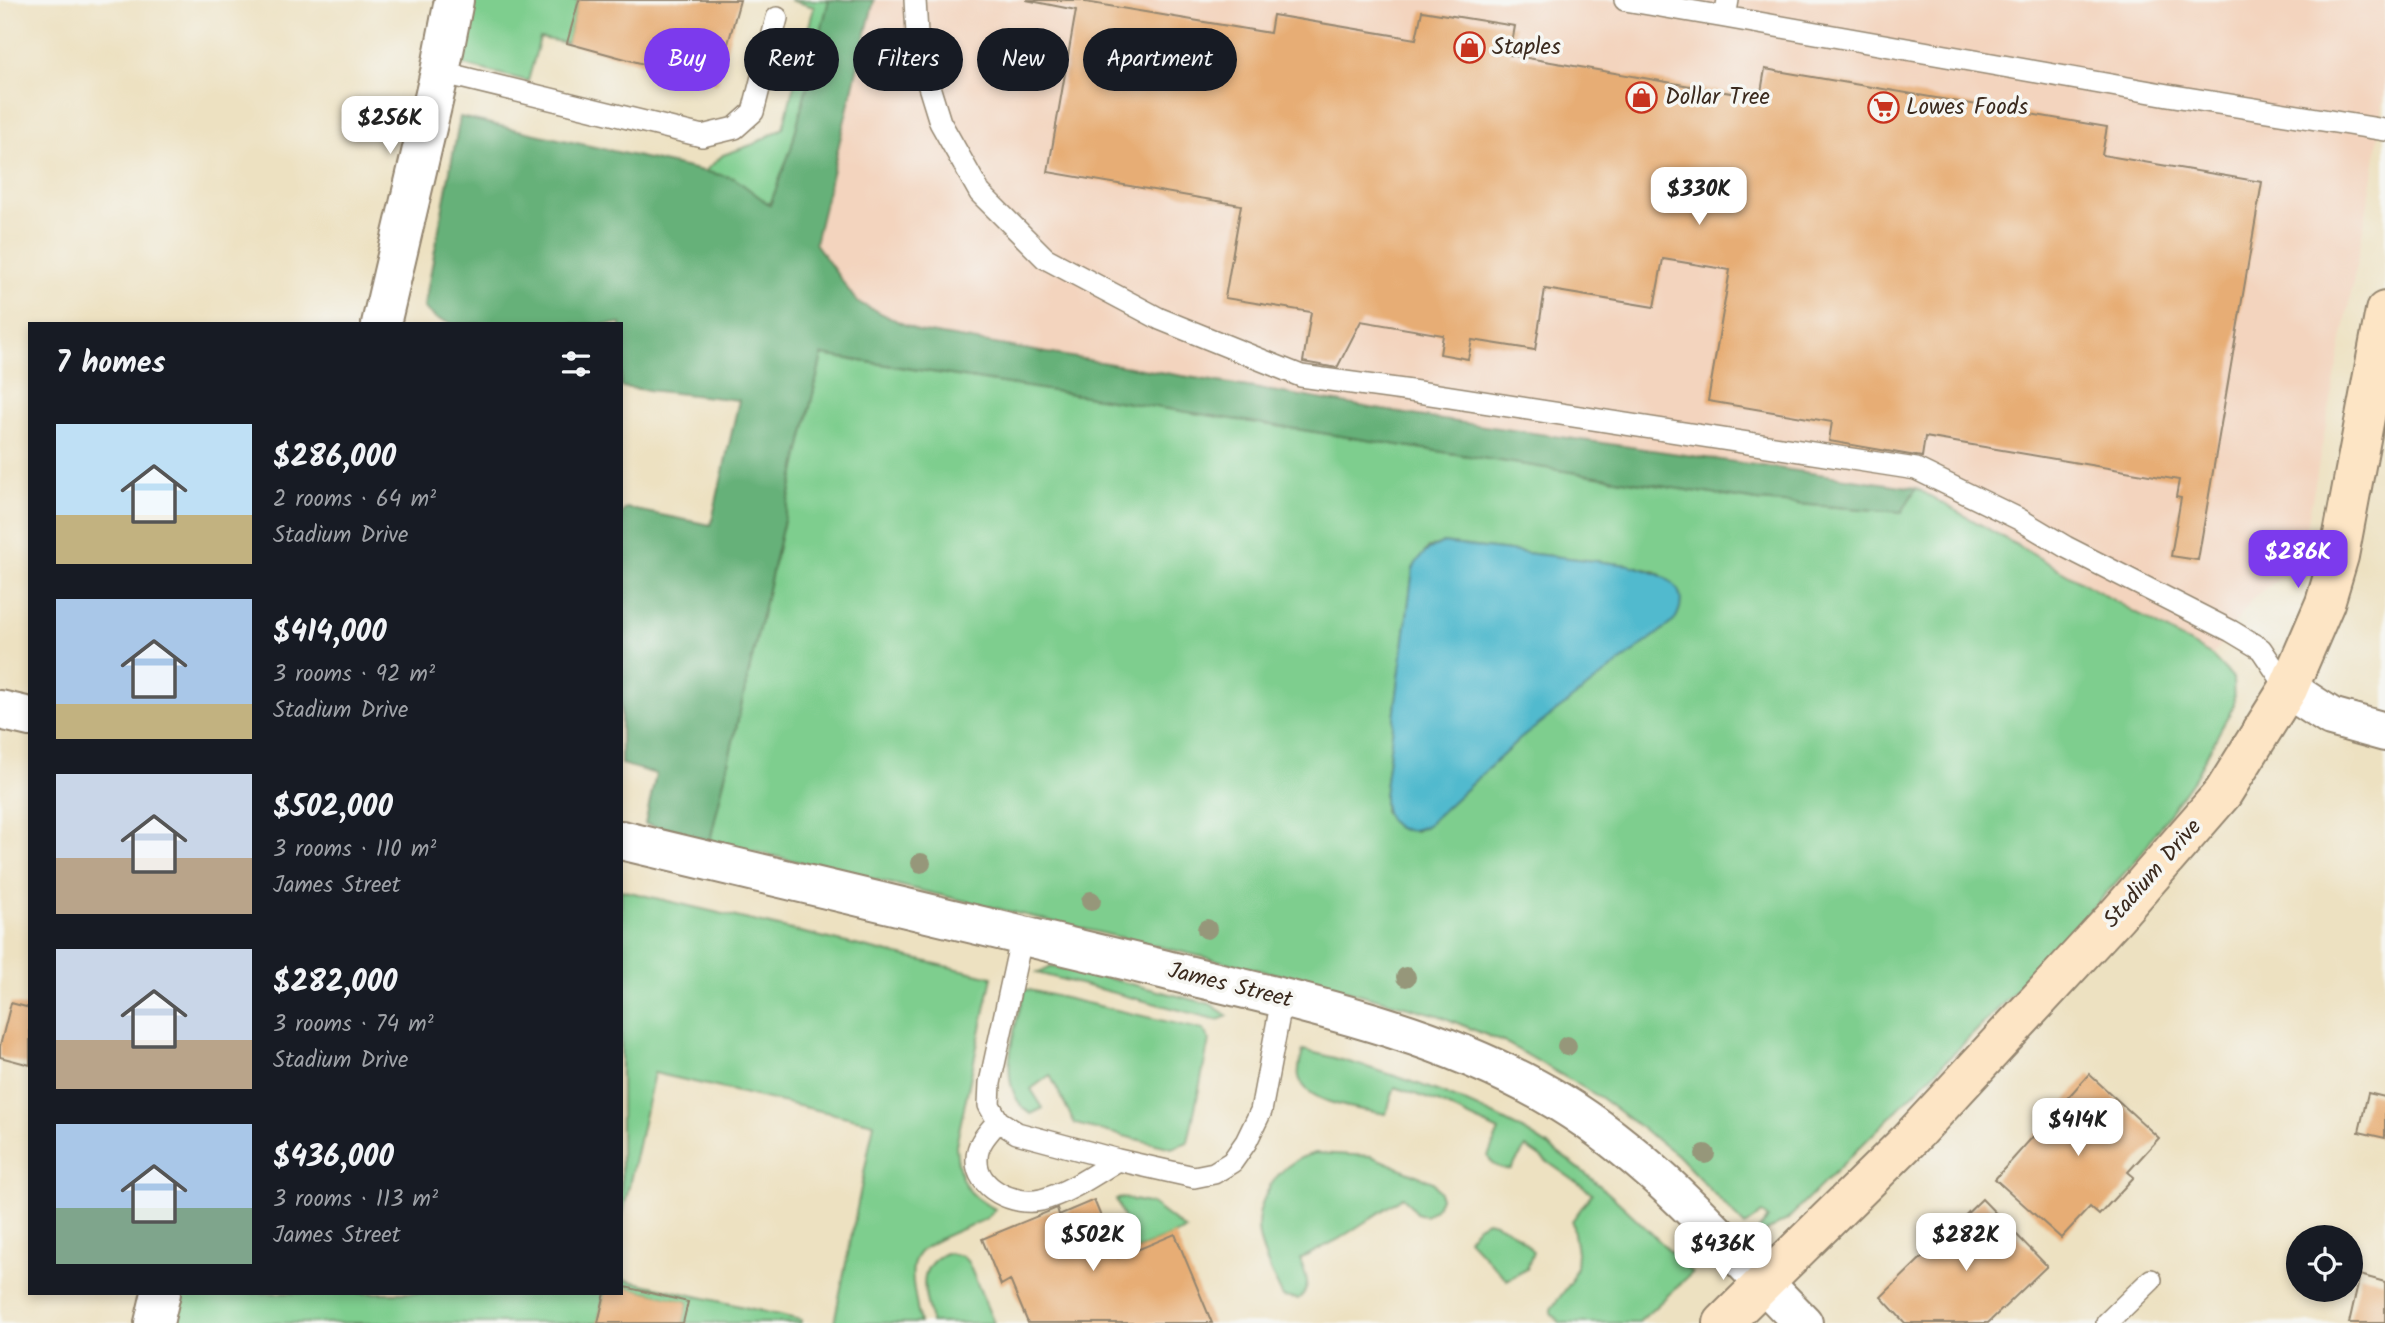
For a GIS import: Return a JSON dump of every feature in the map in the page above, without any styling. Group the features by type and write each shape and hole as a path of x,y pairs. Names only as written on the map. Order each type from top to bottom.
{"street":[{"path":"381,322 440,72 454,0"},
{"name":"Stadium Drive","path":"1723,1323 1909,1140 2171,855 2223,793 2288,689 2315,628 2373,443 2385,311"},
{"path":"2288,689 2331,717 2385,732"},
{"path":"0,710 28,717"},
{"name":"James Street","path":"623,840 1381,1023 1428,1039 1497,1068 1563,1104 1604,1132 1643,1163 1720,1236 1803,1323"},
{"path":"154,1323 161,1295"}],"lane":[{"path":"915,0 918,51 940,122 980,192 1045,258 1160,319 1301,376 1916,469 2020,519 2066,547 2231,631 2261,649 2288,689"},
{"path":"1625,0 1726,9 2168,95 2385,130"},
{"path":"440,72 702,136 735,128 752,112 777,18"},
{"path":"1023,935 990,1083 989,1105 998,1121 1017,1133 1118,1160 1194,1177 1214,1173 1232,1162 1246,1142 1261,1111 1282,999"},
{"path":"998,1121 981,1142 977,1158 979,1170 987,1184 1014,1200 1042,1200 1084,1181 1118,1160"},
{"path":"2106,1323 2151,1280"}],"shaded area":[{"path":"874,0 2385,0 2385,91 2373,176 2300,563 2253,598 2212,656 1916,488 1436,419 918,331 857,302 815,243 853,86 853,91 963,91 963,28 867,28"}],"green space":[{"path":"474,0 579,0 567,43 540,38 528,81 460,64"},
{"path":"790,0 829,0 822,28 809,28 814,7"},
{"path":"829,0 874,0 867,28 853,28 853,86 815,243 857,302 918,331 1436,419 1916,488 1902,512 1757,501 822,355 710,841 645,824 656,774 623,765 623,512 626,508 711,525 739,400 623,387 623,322 447,322 437,319 424,308 460,117 734,178 770,205 791,149 806,91 839,91 839,28 822,28"},
{"path":"792,91 806,91 791,149 770,205 734,179 704,172 723,155 754,144 783,128"},
{"path":"822,355 1757,501 1902,512 1916,488 2212,656 2233,678 2234,705 2196,775 2138,858 2044,963 1787,1220 1765,1232 1756,1232 1768,1219 1762,1213 1745,1226 1676,1154 1601,1098 1508,1044 1438,1015 1348,991 710,841","holes":["1442,543 1629,565 1657,572 1676,588 1426,826 1415,831 1384,812 1413,569 1428,548"]},
{"path":"623,890 992,977 956,1145 965,1184 976,1197 995,1209 984,1220 932,1243 915,1259 913,1283 920,1323 834,1323 874,1123 654,1073 623,1213"},
{"path":"1051,967 1075,970 1210,1004 1228,1016 1218,1020 1037,973"},
{"path":"1025,989 1204,1030 1209,1041 1188,1142 1172,1148 1075,1124 1050,1075 1031,1089 1043,1108 1031,1114 1019,1103 1012,1089 1010,1056"},
{"path":"1303,1050 1413,1082 1465,1102 1517,1127 1588,1175 1692,1273 1638,1323 1560,1323 1551,1313 1551,1309 1571,1282 1576,1267 1577,1252 1572,1221 1592,1193 1526,1147 1511,1169 1497,1166 1488,1156 1499,1131 1440,1103 1395,1087 1386,1114 1323,1100 1312,1094 1299,1077"},
{"path":"1315,1153 1371,1156 1433,1182 1440,1192 1440,1198 1435,1209 1425,1216 1417,1213 1403,1197 1339,1239 1300,1259 1307,1280 1306,1290 1298,1299 1283,1297 1261,1244 1259,1215 1266,1194 1286,1167"},
{"path":"1116,1199 1152,1204 1186,1230 1136,1250"},
{"path":"1487,1221 1507,1229 1529,1247 1533,1252 1527,1269 1507,1280 1468,1239 1476,1227"},
{"path":"946,1253 962,1256 968,1262 994,1323 931,1323 925,1292 925,1274 936,1259"},
{"path":"623,1279 801,1320 801,1323 683,1323 688,1302 623,1286"},
{"path":"179,1295 605,1295 598,1323 173,1323"}],"water":[{"path":"1442,543 1640,568 1671,582 1681,598 1680,608 1674,621 1520,739 1426,826 1400,829 1390,821 1384,796 1413,569 1424,553"}],"building":[{"path":"579,0 740,0 730,37 730,28 644,28 644,64 567,43"},
{"path":"1026,0 1085,0 1270,33 1273,15 1416,39 1422,11 1515,26 1510,55 1760,98 1765,69 2107,127 2102,155 2262,182 2198,560 2171,556 2181,498 2176,497 2179,480 1925,437 1922,457 1829,441 1832,422 1708,401 1730,270 1663,259 1654,307 1545,289 1535,350 1472,340 1468,359 1440,354 1443,335 1361,321 1337,368 1303,362 1311,312 1225,298 1241,205 1048,172 1062,91 1069,91 1069,50 1076,10"},
{"path":"11,1003 28,1007 28,1064 0,1057 0,1046"},
{"path":"2089,1074 2159,1138 2128,1172 2134,1177 2099,1215 2090,1207 2061,1238 1995,1179"},
{"path":"2368,1093 2385,1097 2385,1138 2359,1132"},
{"path":"1982,1199 2047,1266 1988,1323 1905,1323 1881,1297"},
{"path":"1094,1200 1118,1258 1175,1234 1212,1323 1028,1323 1010,1280 1001,1285 982,1239 1057,1208 1059,1215"},
{"path":"2363,1276 2385,1282 2385,1323 2349,1323 2354,1302 2363,1302"},
{"path":"623,1286 688,1302 683,1323 598,1323 605,1295 623,1295"}],"place":[{"name":"Staples","path":"1469,48"},
{"name":"Dollar Tree","path":"1642,98"},
{"name":"Lowes Foods","path":"1883,108"}]}
